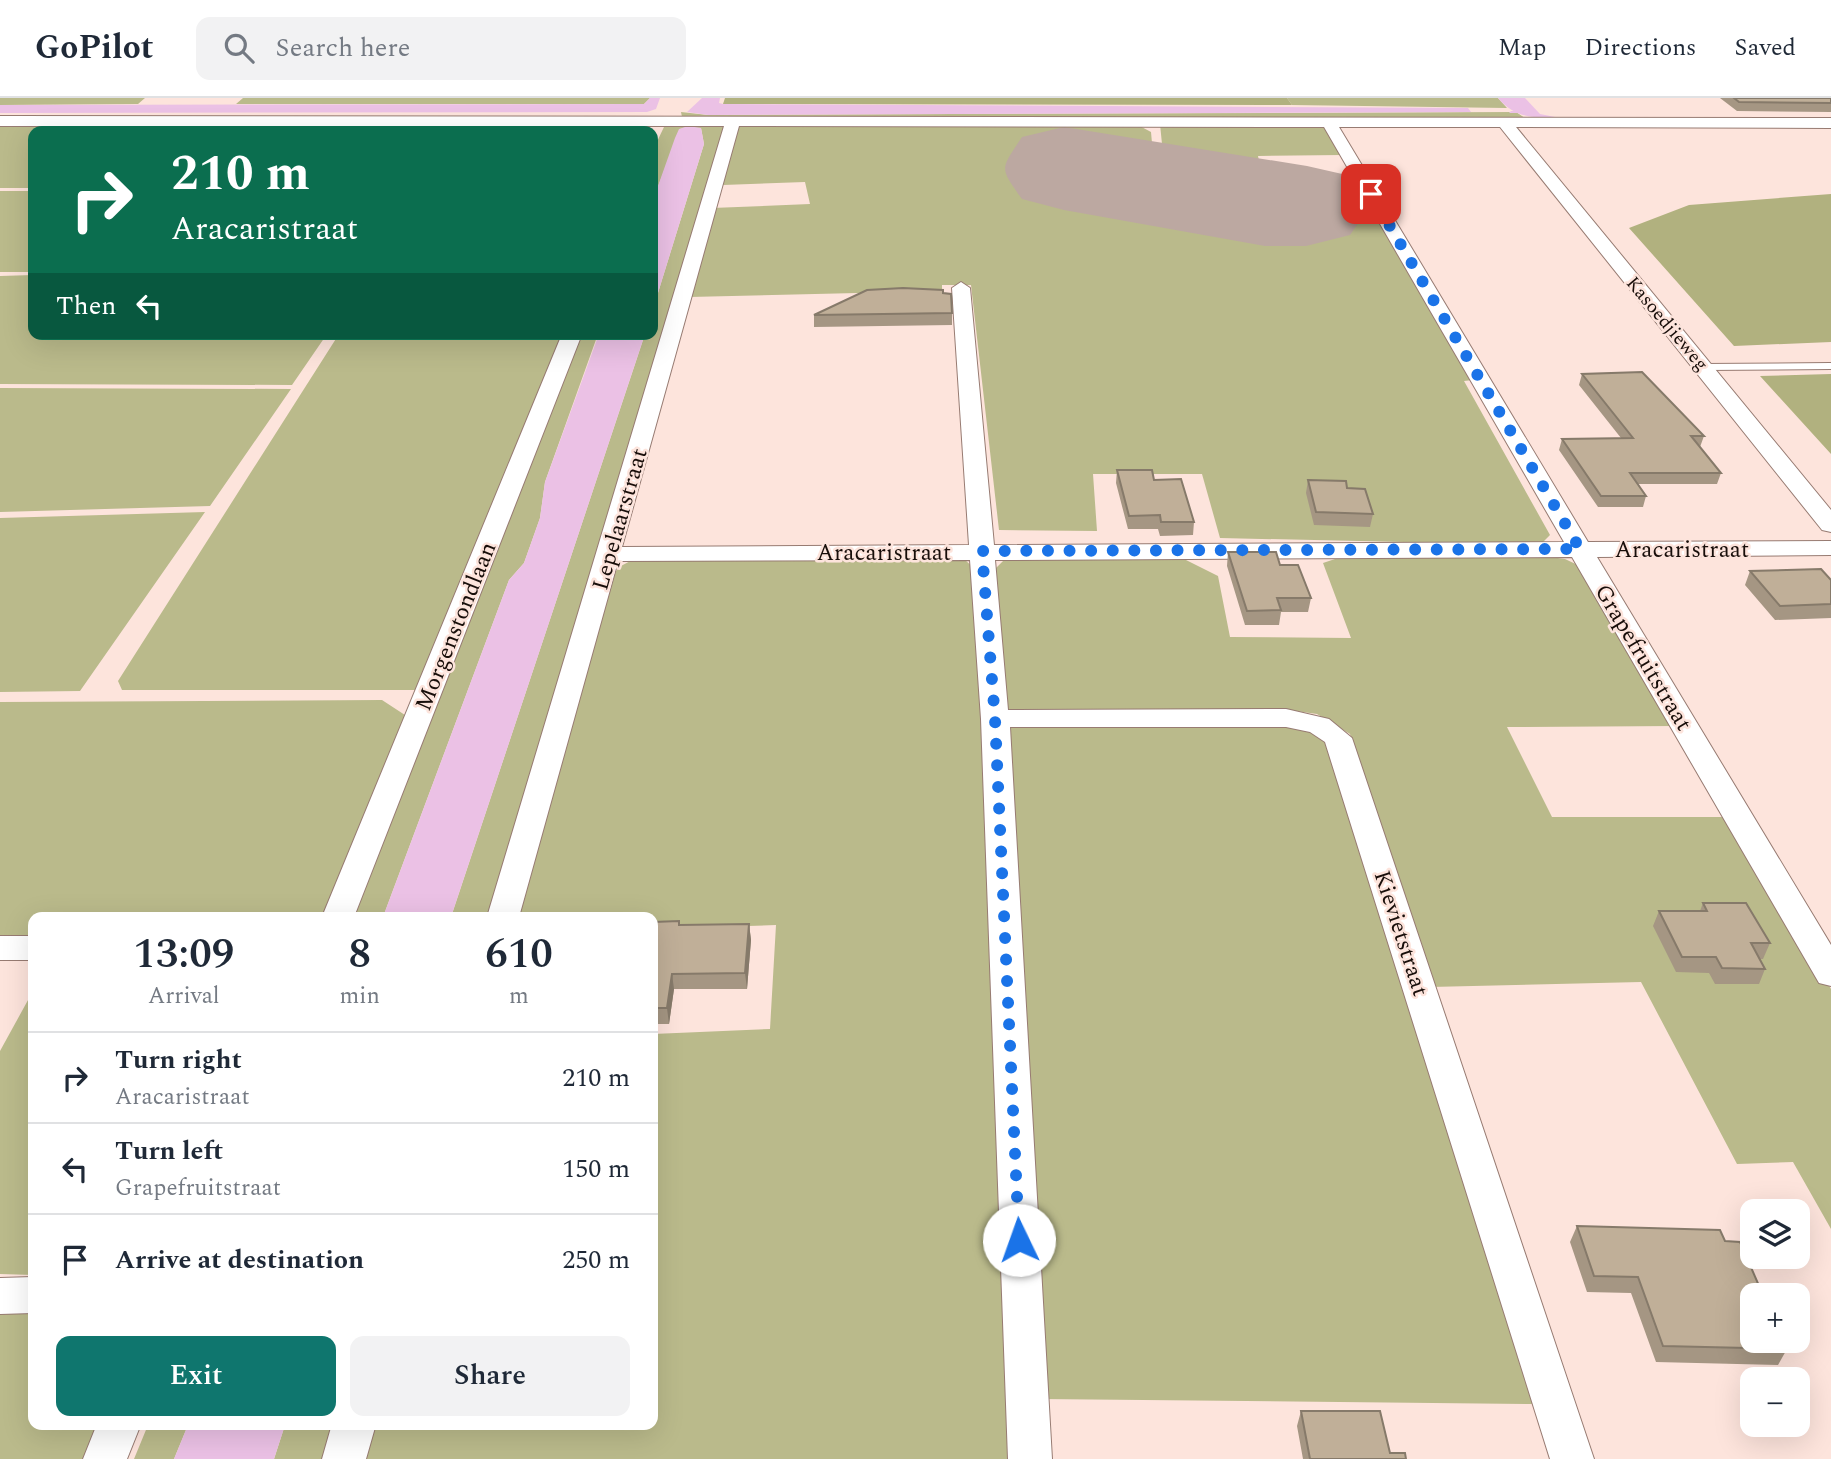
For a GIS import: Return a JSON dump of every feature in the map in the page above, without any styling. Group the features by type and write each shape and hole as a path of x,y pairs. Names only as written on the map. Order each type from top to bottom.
{"street":[{"path":"0,121 1831,123"},
{"name":"Lepelaarstraat","path":"504,912 733,121"},
{"name":"Grapefruitstraat","path":"1329,123 1831,974"},
{"name":"Kasoedjieweg","path":"1505,123 1831,525"},
{"path":"961,288 995,719 1030,1459"},
{"name":"Morgenstondlaan","path":"340,912 570,340"},
{"name":"Aracaristraat","path":"609,554 1831,548"},
{"name":"Kievietstraat","path":"995,719 1286,718 1319,725 1338,738 1572,1459"},
{"path":"0,948 28,948"},
{"path":"0,1296 28,1295"},
{"path":"105,1459 117,1430"},
{"path":"344,1459 352,1430"}],"lane":[{"path":"1704,367 1831,366"}],"green space":[{"path":"0,98 145,98 138,104 0,105"},
{"path":"243,98 650,98 644,104 236,104"},
{"path":"725,98 1287,98 1292,105 723,104"},
{"path":"1287,98 1498,98 1507,108 1292,105"},
{"path":"681,112 708,115 1516,112 1531,122 682,117"},
{"path":"0,123 643,126 28,126 28,188 0,188"},
{"path":"1136,124 1151,132 1153,154 1139,155 1134,172 1061,160 1061,174 1266,209 1312,210 1312,202 1263,194 1261,180 1356,183 1473,380 1464,381 1550,535 1540,545 1220,538 1202,474 1093,474 1097,531 999,530 971,285 942,285 942,291 689,297 712,208 810,204 805,182 723,185 737,125"},
{"path":"1160,124 1326,125 1342,155 1258,156 1260,166 1163,154"},
{"path":"664,127 724,127 491,912 453,912 643,340 658,340 658,293 704,144 701,128 678,134 658,187 658,140"},
{"path":"0,191 28,191 28,272 0,272"},
{"path":"1831,194 1831,342 1734,346 1629,228 1689,205"},
{"path":"28,275 28,340 323,340 292,385 0,384 0,276"},
{"path":"335,340 563,340 419,690 122,690 118,681"},
{"path":"576,340 596,340 545,482 540,518 524,563 509,580 385,912 352,912"},
{"path":"1831,374 1831,454 1760,376"},
{"path":"0,388 291,389 210,506 0,512"},
{"path":"205,512 80,691 0,692 0,518"},
{"path":"1347,555 1543,556 1565,559 1584,568 1676,726 1507,727 1552,817 1731,817 1831,989 1831,1229 1793,1162 1737,1164 1641,982 1430,987 1350,734 1317,714 1296,711 1002,712 994,570 1006,558 1184,559 1218,576 1230,637 1351,638 1323,563"},
{"path":"636,558 965,560 975,569 1013,1459 358,1459 367,1430 658,1430 658,1034 770,1029 776,925 658,929 658,912 512,912 612,577 619,567"},
{"path":"382,700 408,717 325,912 28,912 28,938 0,938 0,702"},
{"path":"1286,722 1314,730 1327,740 1534,1404 1040,1399 1006,723"},
{"path":"28,1000 28,1275 0,1274 0,1051"},
{"path":"0,1308 28,1308 28,1430 97,1430 85,1459 0,1459"},
{"path":"146,1430 186,1430 174,1459 134,1459"},
{"path":"283,1430 337,1430 328,1459 274,1459"}],"shaded area":[{"path":"650,98 660,98 656,109 647,112 0,113 0,105 644,104"},
{"path":"702,98 720,98 719,103 723,104 1468,108 1471,112 708,115 687,112"},
{"path":"1498,98 1525,98 1540,114 1555,117 1517,113"},
{"path":"688,126 701,128 704,144 658,293 658,186 679,129"},
{"path":"597,340 643,340 453,912 385,912 509,580 524,563 540,518 545,482"},
{"path":"186,1430 283,1430 274,1459 174,1459"}],"building":[{"path":"1734,98 1831,98 1831,103 1739,102"},
{"path":"867,290 943,290 943,293 951,294 952,313 814,315"},
{"path":"1642,372 1704,436 1691,436 1721,473 1630,473 1646,496 1601,496 1562,439 1633,438 1582,374"},
{"path":"1117,470 1152,470 1154,480 1181,479 1194,522 1161,522 1160,515 1129,516"},
{"path":"1308,480 1346,481 1347,488 1365,489 1373,514 1316,512"},
{"path":"1228,552 1276,552 1280,565 1298,565 1311,598 1277,598 1281,610 1247,611"},
{"path":"1821,569 1831,580 1831,604 1780,606 1750,571"},
{"path":"1703,903 1746,903 1770,943 1751,943 1765,969 1722,968 1716,957 1682,957 1659,911 1707,911"},
{"path":"679,921 679,925 749,924 745,973 672,974 667,1008 658,1008 658,922"},
{"path":"1577,1226 1720,1230 1725,1241 1740,1242 1740,1269 1752,1269 1758,1283 1740,1283 1740,1348 1663,1346 1638,1277 1594,1276"},
{"path":"1301,1411 1380,1411 1390,1453 1405,1453 1406,1459 1310,1459"}],"waterway":[{"path":"1511,112 1527,112 1514,98"}],"runway":[{"path":"1064,162 1307,203 1306,208 1265,208 1064,174 1064,162"}],"route":[{"path":"1019,1240 995,719 982,551 1580,549 1371,194"}]}
